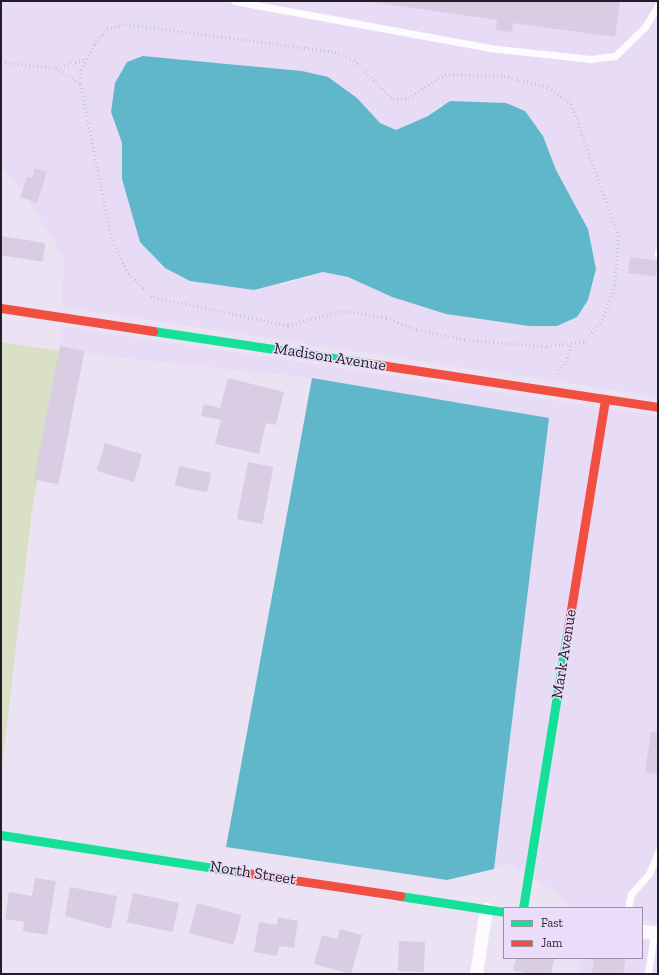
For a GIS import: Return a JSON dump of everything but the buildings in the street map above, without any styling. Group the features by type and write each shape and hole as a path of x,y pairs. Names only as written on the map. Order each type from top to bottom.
{"street":[{"name":"Madison Avenue","path":"1,308 658,407"},
{"name":"Mark Avenue","path":"523,907 605,399"},
{"name":"North Street","path":"1,835 503,912"},
{"path":"476,974 486,908"}],"lane":[{"path":"234,1 489,48 590,60 615,56 645,27 658,5"},
{"path":"628,907 631,894 649,874 658,852"},
{"path":"648,974 651,932"}],"path":[{"path":"126,24 335,52 354,60 393,99 408,98 445,74 504,76 548,87 571,104 619,236 614,285 603,320 584,342 572,345 546,347 465,340 417,330 386,318 343,311 288,326 152,297 128,274 111,238 80,83 85,59 107,29 126,24"},
{"path":"1,62 55,68 85,59"},
{"path":"55,68 80,83"},
{"path":"544,390 566,362 572,345"}],"shaded area":[{"path":"1,1 658,1 658,397 62,307 64,258 21,188 1,168","holes":["143,56 302,71 357,98 380,123 396,130 429,116 441,105 543,136 556,170 588,229 481,321 446,314 392,297 348,277 323,272 282,285 122,179 122,143"]},
{"path":"61,326 658,416 658,923 643,921 643,907 570,907 558,893 509,864 494,869 549,418 312,378 60,351"},
{"path":"643,940 658,942 658,974 578,974 581,959 643,959"}],"green space":[{"path":"1,342 60,351 32,510 1,775"}],"water":[{"path":"143,56 302,71 328,77 357,98 380,123 396,130 428,116 450,101 506,103 525,111 543,136 556,170 588,229 596,269 588,300 577,317 557,326 529,326 446,314 392,297 348,277 323,272 254,290 190,281 165,268 140,242 122,179 122,143 111,112 115,83 127,62"},
{"path":"312,378 549,418 494,869 447,880 226,847"}],"traffic: fast":[{"path":"153,331 374,364"},
{"path":"523,907 568,628"},
{"path":"1,835 247,873"},
{"path":"400,896 503,912"}],"traffic: jam":[{"path":"1,308 153,331"},
{"path":"374,364 658,407"},
{"path":"568,628 605,399"},
{"path":"247,873 400,896"}]}
